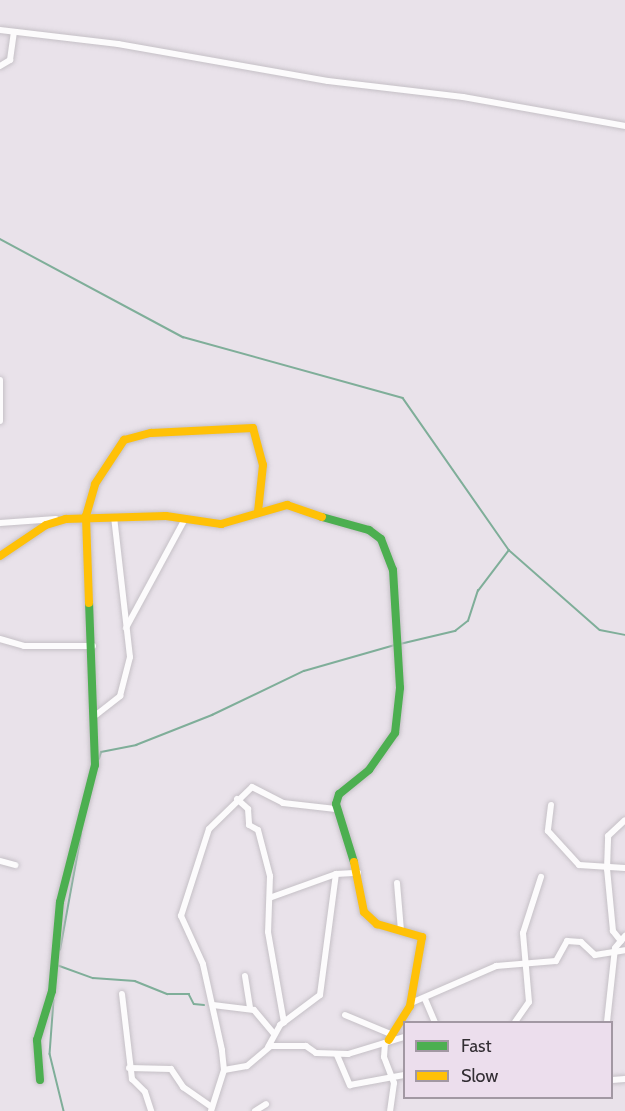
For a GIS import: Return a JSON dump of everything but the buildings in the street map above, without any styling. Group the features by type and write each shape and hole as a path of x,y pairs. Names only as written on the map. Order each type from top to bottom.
{"street":[{"path":"0,30 118,44 328,81 463,97 625,126"},
{"path":"0,66 10,60 14,32"},
{"path":"0,380 0,421"},
{"path":"40,1080 37,1040 52,991 60,902 95,765 94,646 86,516 95,484 124,440 151,433 253,428 263,465 258,512"},
{"path":"0,523 86,516 185,519 221,524 258,512 291,505 329,522 369,530 381,539 392,563 400,688 395,733 360,780 339,794 336,809 345,825 366,914 377,924 422,937 411,1004 389,1039 384,1057 393,1078 390,1111"},
{"path":"96,715 120,696 130,657 114,517"},
{"path":"0,556 46,525 66,519"},
{"path":"125,628 185,519"},
{"path":"0,639 24,646 94,646"},
{"path":"129,1068 171,1069 183,1087 211,1109 224,1070 213,1005 203,964 181,916 209,829 237,799 255,788 283,803 336,809"},
{"path":"237,799 248,809 249,825 258,830 272,897 268,932 284,1023"},
{"path":"551,805 548,831 579,865 607,869 625,868"},
{"path":"411,1004 496,966 555,961 569,941 584,944 595,955 615,948 623,939 613,931 607,869 608,836 625,820"},
{"path":"0,861 15,865"},
{"path":"272,897 336,874 358,873"},
{"path":"224,1070 247,1066 268,1047 274,1034 284,1023 306,1010 321,993 322,954 336,874"},
{"path":"516,1021 529,1002 524,962 526,915 541,877"},
{"path":"397,883 402,931"},
{"path":"615,948 625,950"},
{"path":"607,1021 615,948"},
{"path":"245,976 250,1008 274,1034"},
{"path":"122,994 129,1068 151,1111"},
{"path":"425,999 434,1021"},
{"path":"213,1005 250,1008"},
{"path":"345,1015 389,1039"},
{"path":"268,1047 306,1046 316,1053 337,1055 403,1036"},
{"path":"337,1055 350,1085 403,1076"},
{"path":"255,1111 266,1104"}],"waterway":[{"path":"0,239 183,337 403,398 509,550 600,630 625,635"},
{"path":"400,644 455,631 468,621 478,591 509,550"},
{"path":"99,759 101,752 136,745 212,715 304,671 395,645"},
{"path":"60,950 81,834"},
{"path":"57,965 93,978 135,981 167,994 189,994 194,1004 204,1005"},
{"path":"54,1000 50,1054 64,1111"}],"traffic: fast":[{"path":"322,517 369,530 381,539 393,570 400,688 395,733 369,770 339,794 336,804 354,862"},
{"path":"40,1080 37,1040 52,991 60,902 95,765 89,603"}],"traffic: slow":[{"path":"89,603 86,516 95,484 124,440 151,433 253,428 263,465 258,512"},
{"path":"0,556 46,525 66,519 166,516 221,524 287,505 322,517"},
{"path":"354,862 364,912 377,924 422,937 410,1006 389,1040"}]}
